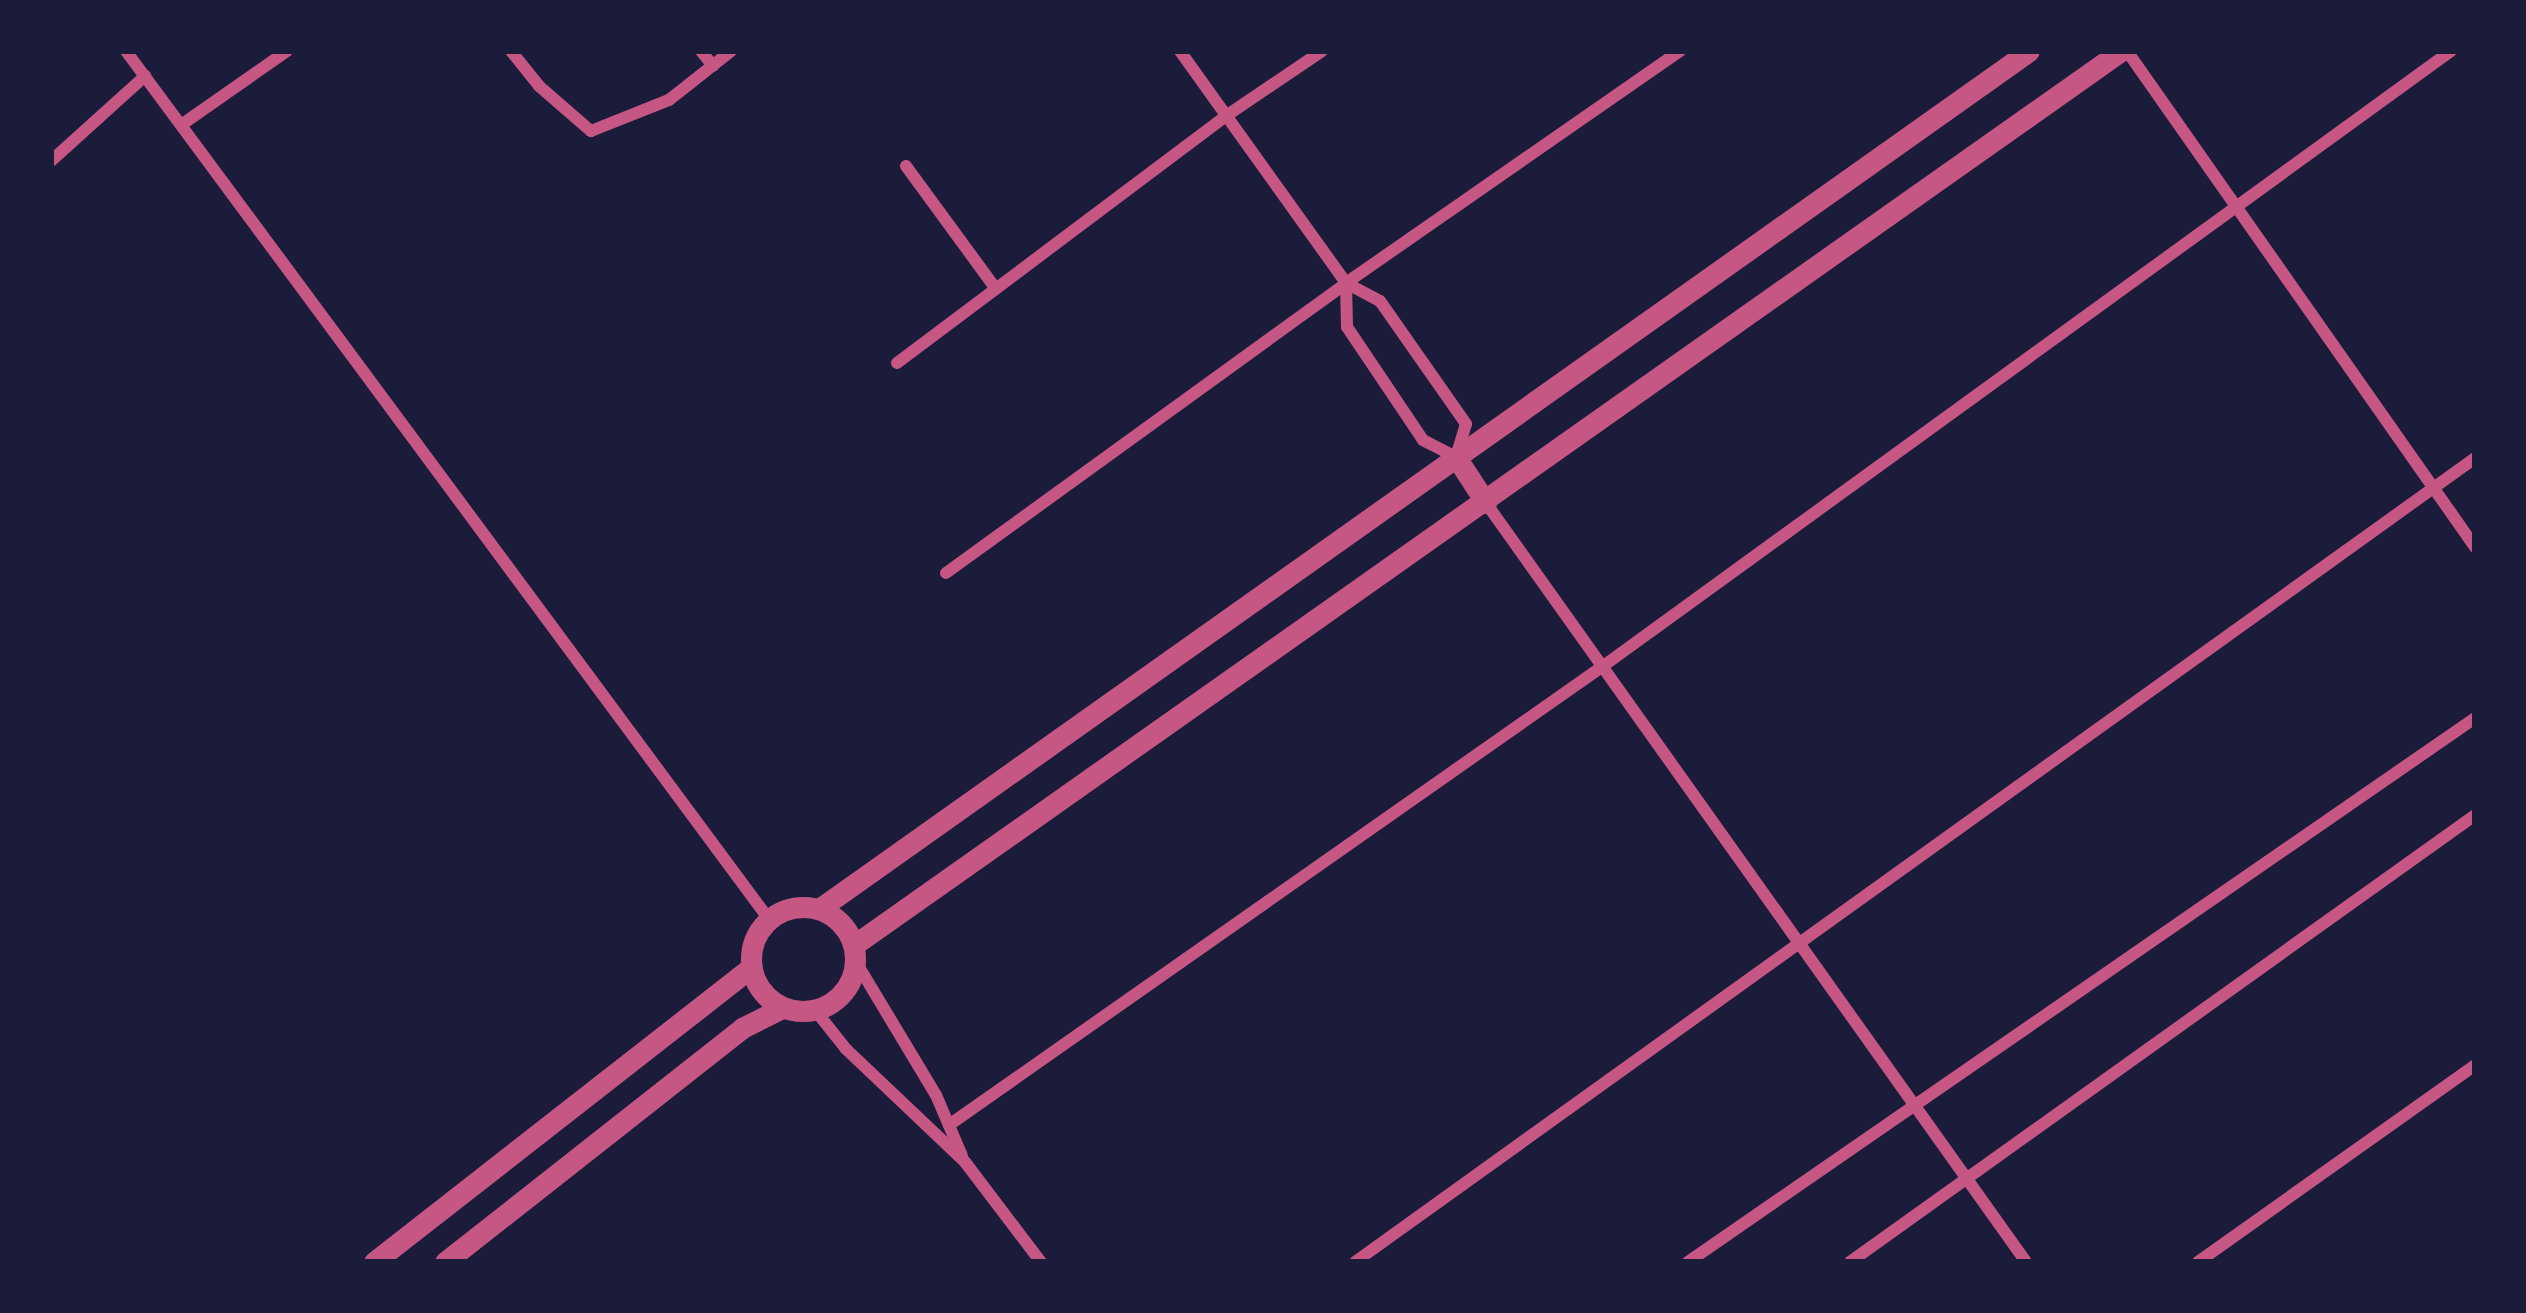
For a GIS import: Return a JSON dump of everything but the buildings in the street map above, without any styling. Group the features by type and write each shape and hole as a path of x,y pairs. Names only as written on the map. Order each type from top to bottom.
{"street":[{"path":"126,51 184,123 768,918"},
{"path":"184,123 287,51"},
{"path":"511,51 539,86 591,131 670,100 731,51"},
{"path":"701,51 713,66"},
{"path":"1180,51 1346,283 1379,301 1466,424 1456,457"},
{"path":"897,363 1226,116 1322,51"},
{"path":"946,573 1346,283 1680,51"},
{"path":"819,909 2029,51"},
{"path":"446,1262 742,1028 782,1008 815,1010 844,993 855,953 2124,51 2475,547"},
{"path":"949,1125 1606,664 2451,51"},
{"path":"51,160 145,76"},
{"path":"906,166 996,289"},
{"path":"1346,283 1347,327 1423,440 1456,457 1916,1105 1964,1181 2026,1262"},
{"path":"1355,1262 2475,458"},
{"path":"1688,1262 2475,718"},
{"path":"1850,1262 2475,815"},
{"path":"782,1008 756,984 751,967 757,932 768,918 801,906 819,909 835,917 898,1026 965,1162"},
{"path":"374,1262 751,967"},
{"path":"815,1010 846,1049 965,1162 1041,1262"},
{"path":"2198,1262 2475,1065"}]}
